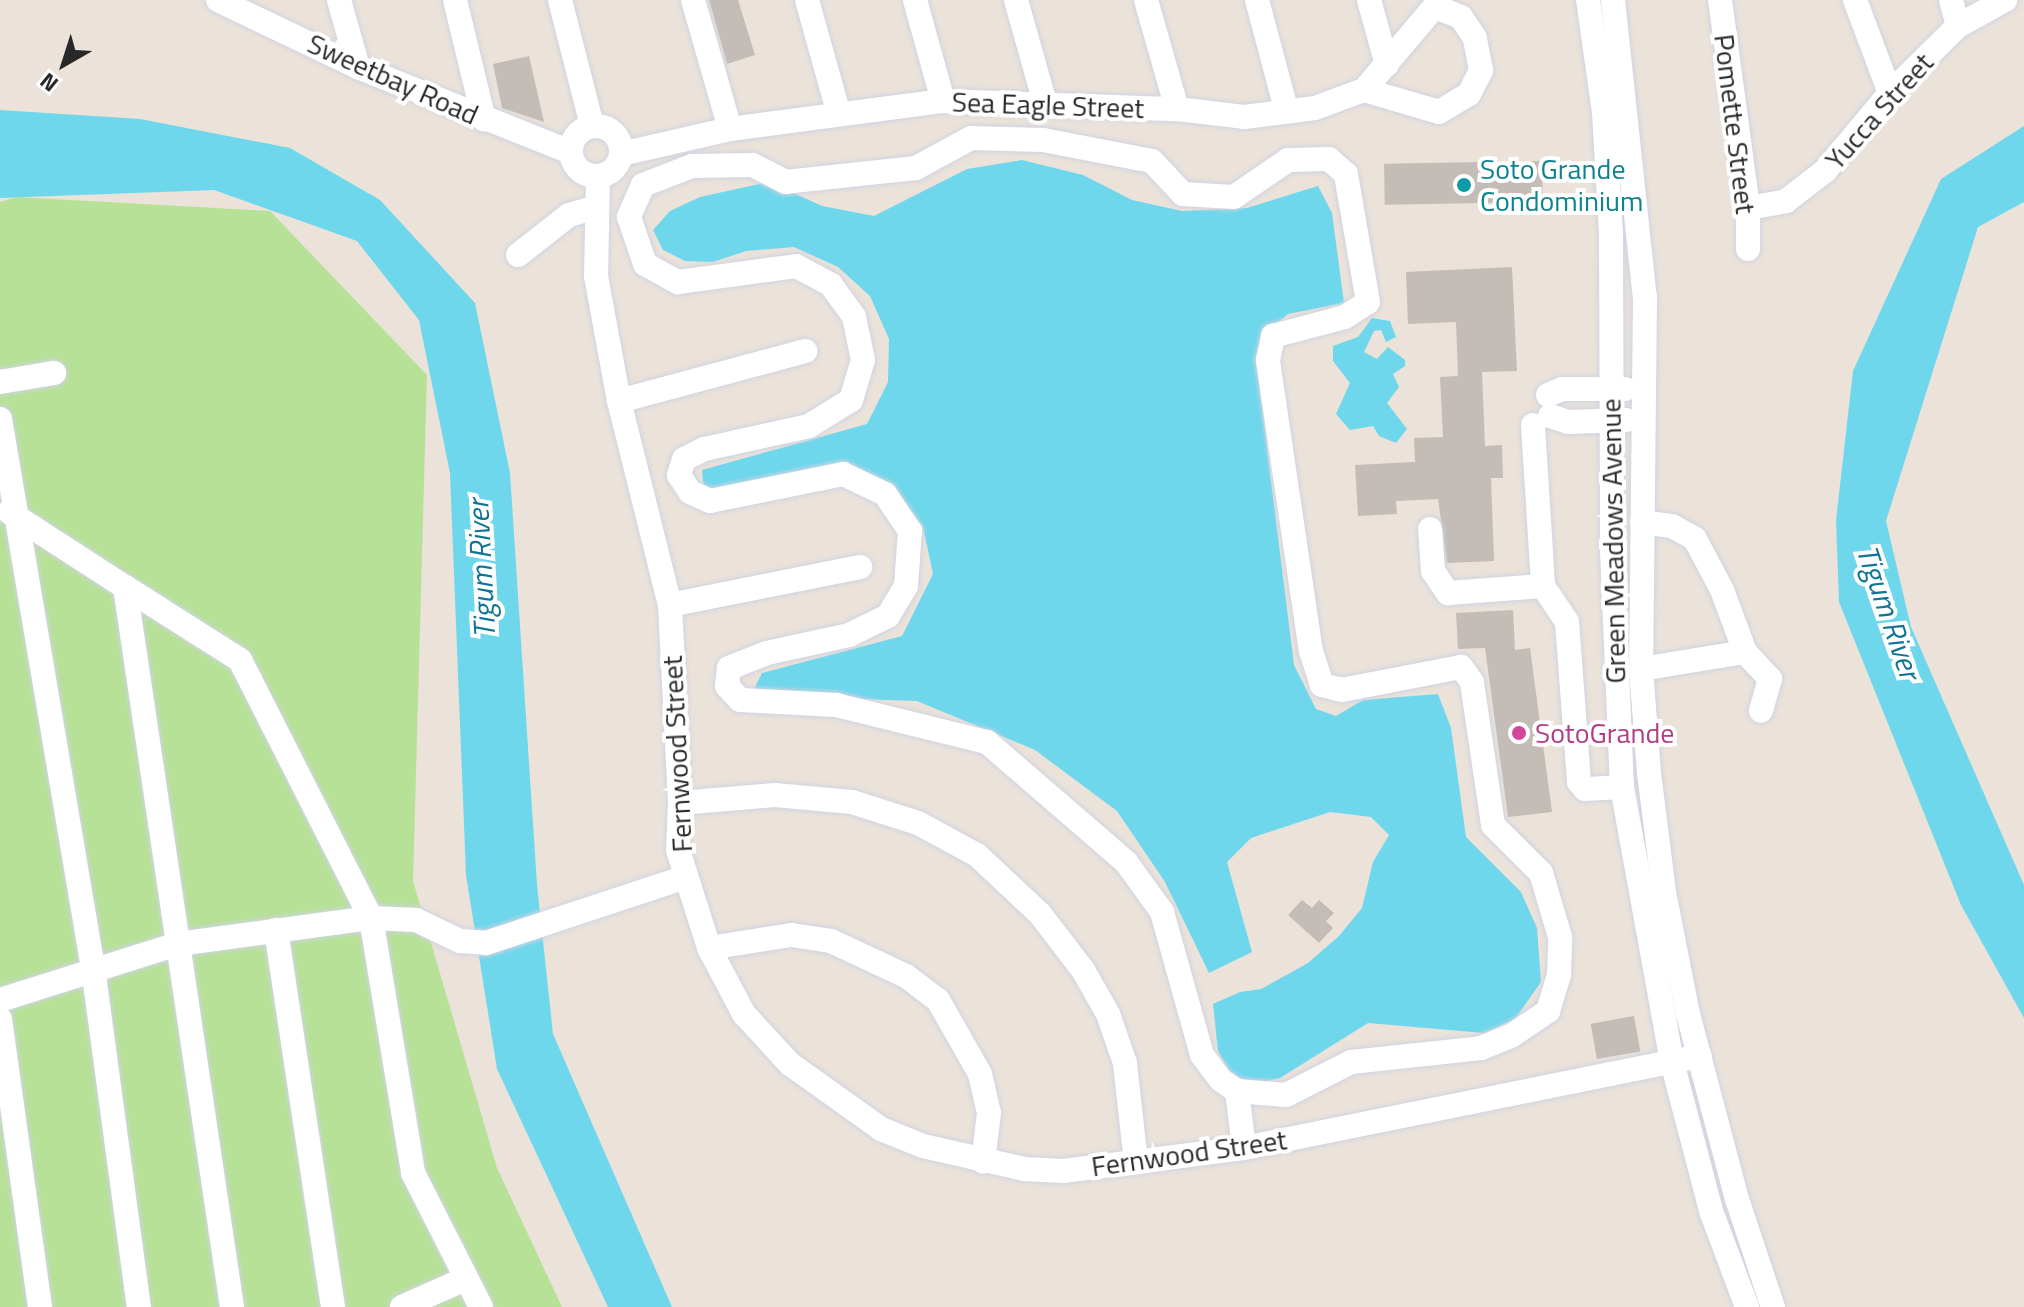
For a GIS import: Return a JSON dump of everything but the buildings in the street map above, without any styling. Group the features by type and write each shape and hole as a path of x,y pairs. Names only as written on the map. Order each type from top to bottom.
{"street":[{"path":"339,0 358,67"},
{"path":"455,0 484,120"},
{"path":"560,0 592,126"},
{"path":"693,0 730,129"},
{"path":"807,0 838,111"},
{"path":"915,0 943,101"},
{"path":"1016,0 1045,103"},
{"path":"1146,0 1177,109"},
{"path":"1257,0 1286,109"},
{"path":"1369,0 1387,65"},
{"name":"Green Meadows Avenue","path":"1588,0 1604,112 1611,233 1609,389 1622,787 1672,1062 1711,1211 1747,1307"},
{"name":"Green Meadows Avenue","path":"1613,0 1645,297 1641,669 1664,892 1700,1056 1767,1306"},
{"name":"Pomette Street","path":"1720,0 1748,208 1748,249"},
{"path":"1855,0 1890,93"},
{"path":"1951,0 1958,26"},
{"name":"Yucca Street","path":"1748,208 1786,201 1825,171 1890,93 1958,26 2005,0"},
{"name":"Sweetbay Road","path":"224,1 358,67 484,120 571,152"},
{"path":"1364,90 1439,112 1469,94 1481,70 1475,38 1461,17 1439,4"},
{"name":"Sea Eagle Street","path":"621,154 730,129 838,111 943,101 1177,109 1244,117 1286,109 1315,108 1364,90 1439,4"},
{"path":"592,126 617,136 621,154 616,167 598,176 583,172 571,152 576,135 592,126"},
{"path":"1237,1091 1286,1095 1351,1062 1481,1048 1511,1036 1548,1011 1559,975 1560,937 1541,873 1493,825 1472,682 1461,667 1342,690 1322,685 1311,652 1268,360 1273,336 1345,317 1368,302 1346,174 1329,159 1288,160 1234,197 1183,194 1152,161 1043,140 971,138 916,168 786,182 752,165 692,166 643,185 629,217 645,264 678,282 796,266 831,285 854,317 863,360 851,400 809,426 704,449 684,459 679,475 690,492 710,501 843,474 885,494 910,531 906,586 888,616 849,635 767,653 729,668 727,686 740,700 836,705 987,742 1126,862 1162,912 1202,1055 1221,1080 1237,1091 1244,1148"},
{"name":"Fernwood Street","path":"598,176 593,208 596,276 619,401 670,605 680,803 678,850 709,948 744,1014 790,1064 844,1105 923,1146 983,1162 1063,1171 1244,1148 1700,1056"},
{"path":"518,255 569,215 593,208"},
{"path":"619,401 805,351"},
{"path":"0,382 54,373"},
{"path":"1622,787 1585,789 1579,782 1567,622 1543,586 1543,412 1562,389 1644,390"},
{"path":"1543,412 1568,422 1644,419"},
{"path":"0,419 8,512 93,968 139,1307"},
{"path":"8,512 240,660 371,918 413,1173 481,1307"},
{"path":"1642,522 1672,526 1695,539 1722,590 1745,652 1770,679 1761,711"},
{"path":"1430,529 1433,571 1448,593 1543,586"},
{"path":"670,605 860,567"},
{"path":"125,587 232,1307"},
{"path":"1641,669 1745,652"},
{"path":"680,803 775,795 852,802 918,823 977,855 1040,914 1083,970 1108,1014 1125,1063 1136,1162"},
{"path":"0,1000 93,968 178,944 371,918 416,920 460,941 486,943 685,877"},
{"path":"276,930 333,1307"},
{"path":"709,948 760,936 831,941 917,984 938,1000 980,1074 989,1113 983,1162"},
{"path":"0,1019 40,1307"},
{"path":"402,1307 465,1279"}],"green space":[{"path":"16,197 270,211 427,375 413,881 497,1168 562,1307 0,1307 0,202"}],"water":[{"name":"Tigum River","path":"0,110 140,119 290,148 380,200 475,303 510,473 537,885 553,1034 672,1307 608,1307 497,1069 466,875 450,473 419,320 357,241 214,190 0,198"},
{"name":"Tigum River","path":"2024,126 2024,202 1978,227 1886,521 1911,627 2024,885 2024,1018 1961,905 1839,602 1836,520 1853,371 1941,179"},
{"path":"1022,160 1083,175 1132,200 1182,211 1247,208 1318,186 1332,213 1344,303 1288,314 1264,334 1259,384 1294,665 1316,709 1336,716 1363,700 1438,694 1451,728 1466,837 1521,892 1537,928 1541,982 1515,1019 1484,1033 1368,1023 1280,1078 1254,1084 1231,1074 1218,1051 1213,1004 1240,992 1261,989 1308,963 1339,936 1362,908 1373,862 1389,835 1371,817 1330,812 1251,838 1227,862 1252,952 1209,973 1165,882 1117,811 1035,750 917,701 767,696 755,687 762,673 902,636 933,574 923,527 884,485 837,466 704,492 702,470 867,424 888,382 889,339 870,296 838,267 794,247 746,251 713,262 685,261 663,250 653,230 670,211 700,197 769,182 822,206 874,216 967,169"},
{"path":"1372,318 1390,321 1396,337 1386,342 1381,330 1374,331 1364,352 1377,359 1388,347 1405,360 1405,366 1393,374 1399,387 1387,403 1407,429 1396,443 1379,436 1373,426 1350,430 1336,414 1350,383 1333,361 1333,346 1358,337"}],"place":[{"name":"Soto Grande Condominium","path":"1464,185"},
{"name":"SotoGrande","path":"1519,733"}]}
